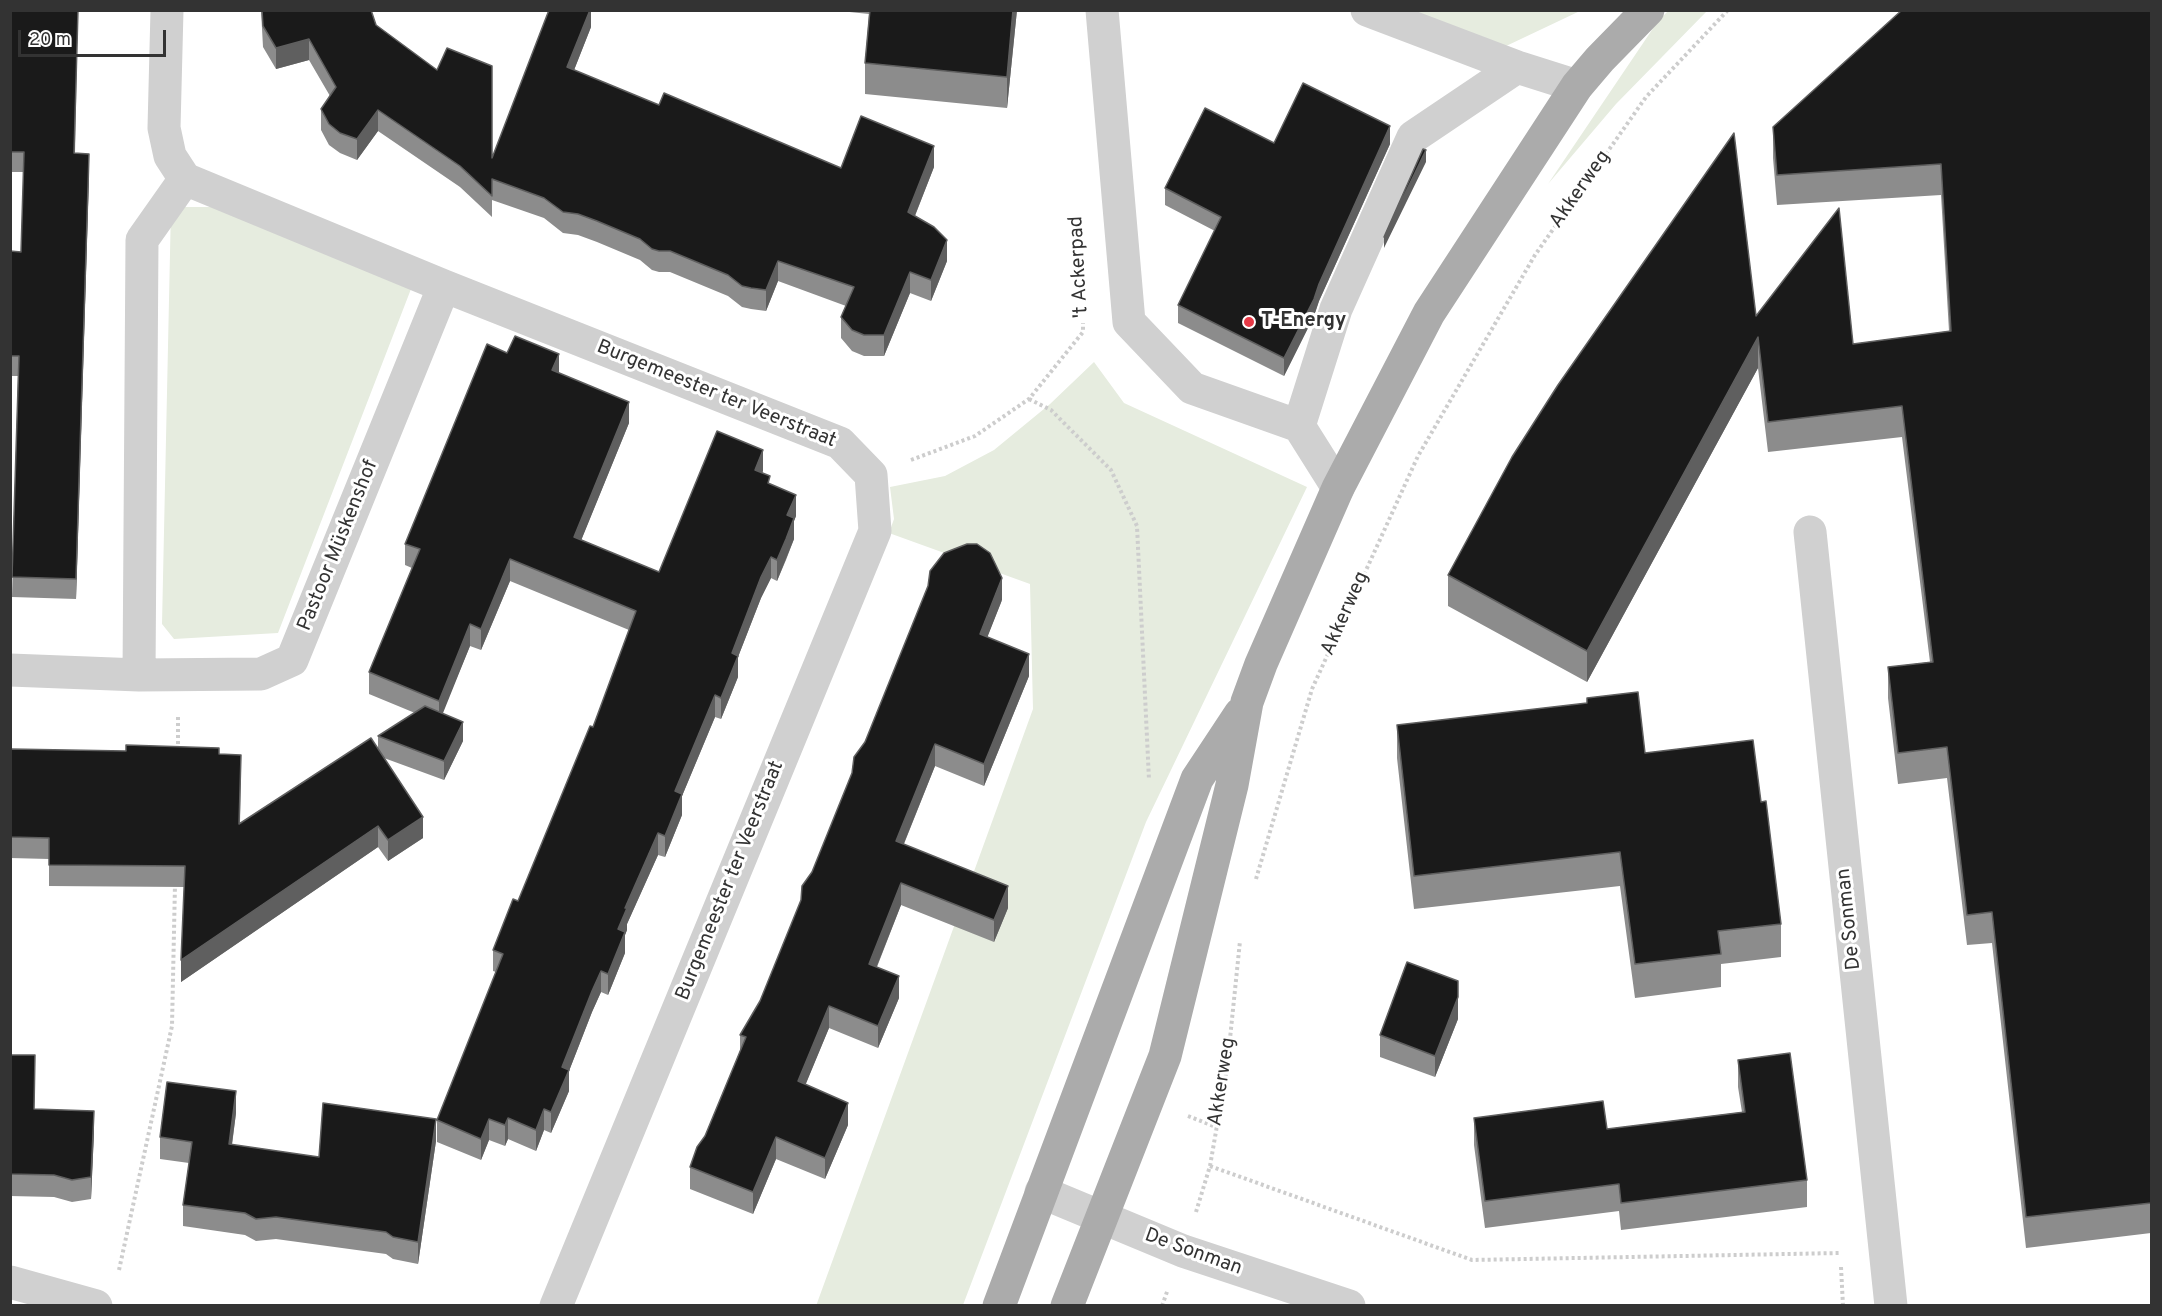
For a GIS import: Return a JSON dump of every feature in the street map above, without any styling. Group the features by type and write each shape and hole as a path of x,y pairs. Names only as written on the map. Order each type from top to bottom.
{"main road":[{"path":"1600,59 1627,10"},
{"path":"1067,1305 1165,1056 1232,785 1247,702 1261,664 1338,488 1429,313 1577,86 1648,10"},
{"path":"999,1305 1197,779 1247,702"}],"street":[{"path":"139,675 142,240 185,179 170,156 164,128 167,10"},
{"path":"1102,10 1129,322 1192,388 1299,426 1338,488"},
{"path":"1367,10 1517,67 1577,86"},
{"path":"1299,426 1336,309 1413,136 1517,67"},
{"name":"Burgemeester ter Veerstraat","path":"185,179 444,286 840,443 871,475 875,531 556,1305"},
{"name":"Pastoor Müskenshof","path":"10,670 139,675 261,674 292,660 444,286"},
{"name":"De Sonman","path":"1810,532 1891,1305"},
{"name":"De Sonman","path":"1041,1192 1101,1219 1183,1251 1349,1305"},
{"path":"10,1282 96,1305"}],"path":[{"name":"Akkerweg","path":"1255,883 1312,689 1418,456 1535,255 1646,97 1728,10"},
{"name":"'t Ackerpad","path":"871,475 975,435 1029,399 1083,332 1083,321"},
{"path":"1029,399 1051,410 1111,470 1137,526 1150,784"},
{"path":"177,756 179,674"},
{"path":"119,1270 172,1026 175,873"},
{"name":"Akkerweg","path":"1162,1305 1183,1251 1210,1166 1227,1068 1240,941"},
{"path":"1210,1166 1472,1260 1840,1253"}],"shaded area":[{"path":"1412,11 1580,11 1504,47"},
{"path":"1668,11 1707,11 1616,104 1548,184 1658,21"},
{"path":"171,207 215,207 411,289 278,633 174,639 162,624"},
{"path":"1094,362 1124,403 1307,487 1146,822 963,1305 816,1306 1033,709 1030,584 889,533 894,519 890,487 945,476 994,450 1050,404"}],"building":[{"path":"10,10 78,10 74,153 89,154 76,579 12,577 19,356 10,356 10,251 21,252 24,152 10,152"},
{"path":"262,10 371,10 376,25 437,70 447,48 492,66 492,158 549,10 590,10 567,67 659,105 664,93 841,168 861,116 934,146 908,212 934,227 947,240 931,280 910,272 884,335 864,335 852,330 841,317 854,287 778,261 766,290 742,286 728,275 670,251 652,249 640,239 578,214 563,212 544,198 492,179 492,196 460,166 378,110 357,139 340,133 329,124 321,109 336,87 309,39 276,48 263,26"},
{"path":"870,10 1013,10 1007,77 865,63"},
{"path":"1902,10 2151,10 2151,1203 2026,1217 1992,912 1967,915 1947,747 1898,753 1888,667 1933,662 1902,406 1768,422 1758,337 1587,651 1448,575 1512,457 1558,385 1734,133 1756,316 1839,208 1853,344 1951,331 1941,164 1777,175 1773,127"},
{"path":"1303,83 1390,126 1314,299 1284,358 1178,305 1221,217 1165,188 1205,108 1274,143"},
{"path":"1423,149 1426,150 1384,237"},
{"path":"515,336 559,354 552,370 629,402 574,537 659,572 717,431 763,450 755,470 770,476 768,483 796,495 787,515 794,518 786,539 777,560 771,557 761,577 732,653 738,656 721,698 715,695 675,791 682,794 665,836 658,833 625,908 627,908 618,929 625,932 608,974 601,971 592,991 562,1067 569,1070 551,1112 544,1109 536,1130 508,1118 505,1125 489,1119 481,1139 437,1120 503,954 493,950 513,899 518,901 590,726 593,727 636,611 510,559 481,629 470,624 439,701 369,672 420,549 405,544 487,344 507,353"},
{"path":"967,544 977,544 990,553 1002,578 980,634 1029,654 984,764 935,744 896,841 1008,886 994,920 901,883 869,964 899,976 878,1026 829,1006 798,1081 848,1103 825,1158 776,1137 753,1192 690,1167 746,1037 740,1035 760,1001 801,900 802,886 812,872 852,773 854,757 865,742 928,586 930,571 944,553"},
{"path":"1638,692 1645,753 1753,740 1761,802 1766,801 1781,924 1718,931 1721,954 1635,964 1620,852 1414,876 1397,725 1587,703 1587,698"},
{"path":"425,706 463,722 444,761 378,736"},
{"path":"371,738 423,817 388,840 378,826 181,960 185,866 49,865 49,838 10,837 10,749 126,751 126,745 219,748 219,754 241,755 239,824"},
{"path":"1407,962 1458,981 1458,997 1435,1056 1380,1035"},
{"path":"1790,1053 1807,1180 1621,1203 1619,1184 1485,1201 1474,1118 1603,1101 1607,1129 1745,1112 1738,1060"},
{"path":"10,1055 35,1055 34,1109 94,1111 91,1177 72,1180 54,1175 10,1174"},
{"path":"167,1082 236,1091 229,1144 319,1157 323,1103 436,1119 418,1242 393,1237 386,1232 276,1217 256,1219 245,1213 183,1205 192,1142 160,1137"}],"place":[{"name":"T-Energy","path":"1249,322"}]}
